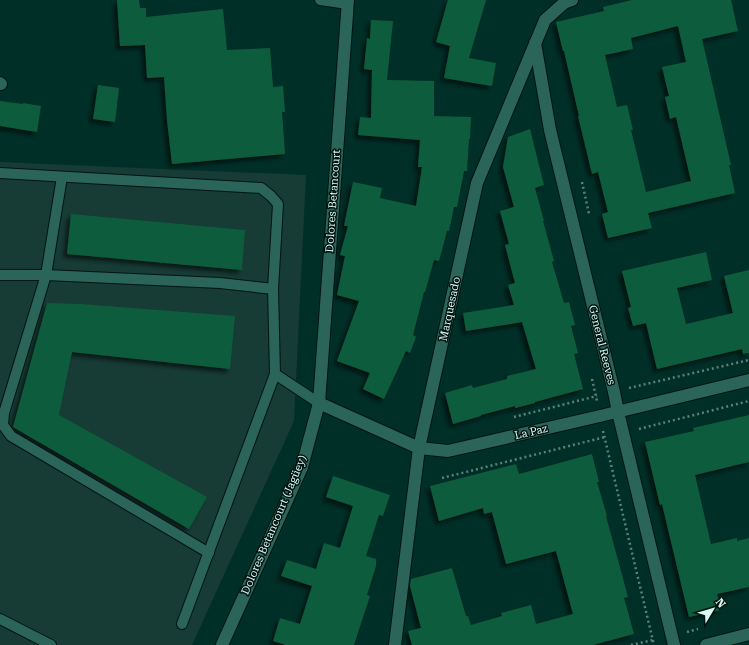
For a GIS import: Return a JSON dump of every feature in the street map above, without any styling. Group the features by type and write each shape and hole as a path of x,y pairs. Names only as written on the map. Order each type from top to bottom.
{"street":[{"name":"Marquesado","path":"395,645 420,448 478,183 545,20 564,2 572,0"},
{"name":"Dolores Betancourt","path":"319,403 348,2"},
{"name":"General Reeves","path":"535,43 550,130 673,640"},
{"name":"La Paz","path":"319,403 420,448 448,451 749,380"},
{"name":"Dolores Betancourt (Jagüey)","path":"222,645 302,467 319,403"},
{"path":"706,645 749,634"}],"lane":[{"path":"320,0 348,2"},
{"path":"0,173 261,188 278,204 273,289 274,374 210,553 182,624"},
{"path":"62,177 46,275 4,413 3,425 11,436 210,553"},
{"path":"0,274 220,283 273,289"},
{"path":"274,374 319,403"},
{"path":"0,619 51,645"}],"path":[{"path":"442,478 749,401"},
{"path":"631,645 673,640 703,628"}],"shaded area":[{"path":"0,162 306,175 294,421 192,645 0,645"}],"building":[{"path":"117,0 139,0 140,8 146,8 146,17 223,9 227,50 270,48 273,87 283,86 285,112 282,112 285,154 172,164 164,77 147,78 145,45 120,46"},
{"path":"448,0 486,0 469,58 496,63 492,86 444,78 450,46 436,42"},
{"path":"632,0 731,0 738,31 702,39 731,165 729,165 735,193 648,213 652,228 608,238 602,214 608,212 598,172 592,174 556,22 604,11 603,7","holes":["678,26 686,62 662,67 669,96 665,97 670,119 676,117 691,181 646,192 631,130 633,130 627,105 617,107 605,55 633,49 631,38"]},
{"path":"371,20 393,21 387,80 434,81 434,116 471,117 467,171 464,171 457,207 454,207 449,231 447,231 439,261 434,260 413,335 416,337 410,353 406,351 384,399 363,389 370,373 337,361 359,301 337,295 345,256 340,255 348,226 344,226 353,182 382,188 380,198 416,206 422,167 418,167 420,140 358,135 360,117 371,118 372,70 364,69 367,38 370,39"},
{"path":"98,85 119,88 115,122 93,119"},
{"path":"0,101 41,106 37,132 0,126"},
{"path":"530,129 544,185 535,188 554,261 552,262 564,303 569,302 575,325 571,326 578,353 574,354 583,389 535,403 515,408 515,406 481,415 453,424 445,393 472,385 473,388 507,379 507,376 536,369 522,322 466,331 463,313 514,305 508,285 515,283 505,245 509,244 500,211 514,207 503,167 508,137"},
{"path":"71,214 245,230 242,270 67,254"},
{"path":"706,252 712,280 677,288 686,324 733,313 724,276 749,270 749,353 743,354 742,349 657,369 646,323 633,326 628,308 631,307 622,271"},
{"path":"47,303 81,304 235,316 230,369 72,352 59,415 207,497 189,529 13,427"},
{"path":"749,415 749,462 695,475 711,544 737,538 737,541 749,538 749,587 717,594 721,610 689,617 662,504 660,505 645,442 694,431 693,428"},
{"path":"592,454 599,482 597,482 628,597 624,598 634,634 593,645 412,645 408,631 421,628 410,586 411,579 452,568 466,616 468,616 471,625 502,616 501,613 531,605 536,624 573,614 556,551 506,564 492,512 484,514 483,508 439,521 430,486 516,464 519,474"},
{"path":"333,476 390,495 383,516 379,515 366,556 376,559 376,566 367,595 370,596 354,645 286,645 273,641 280,618 300,624 312,586 281,576 287,560 316,569 324,543 340,548 353,506 326,497"}]}
